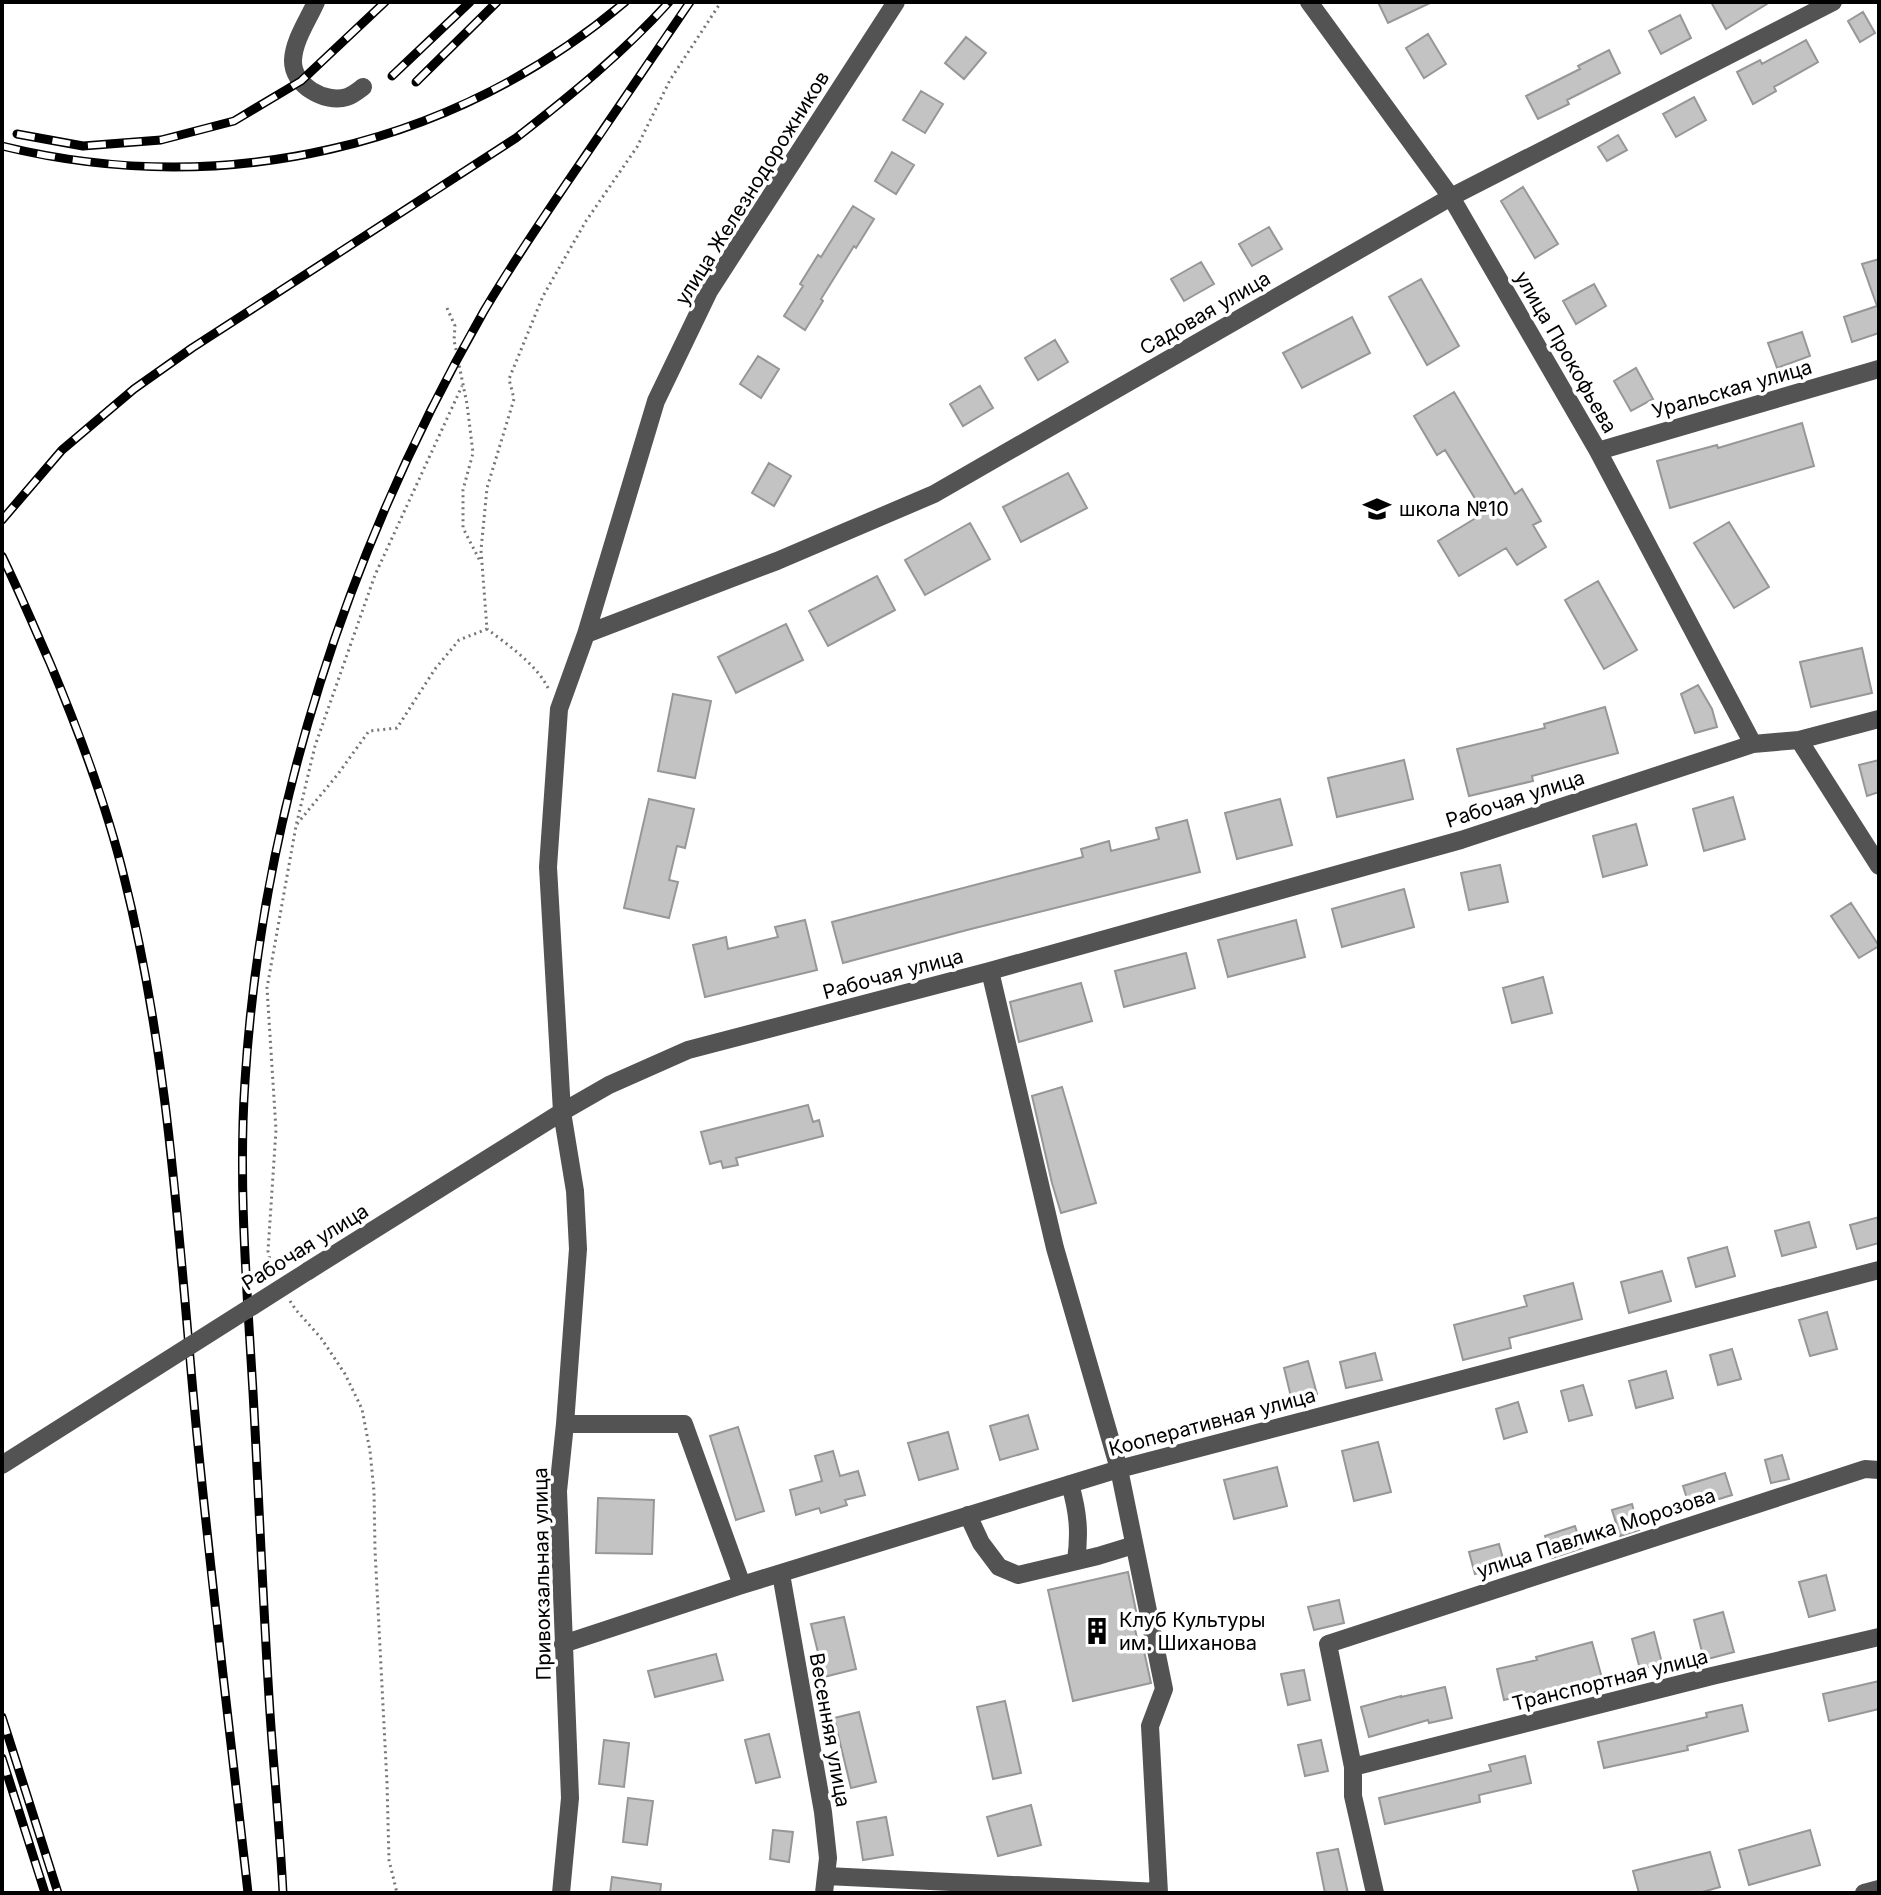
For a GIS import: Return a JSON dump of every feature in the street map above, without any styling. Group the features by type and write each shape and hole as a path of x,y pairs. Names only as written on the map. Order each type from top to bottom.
{"street":[{"path":"316,2 298,40 293,60 295,74 309,90 323,96 346,97 363,87"},
{"name":"улица Железнодорожников","path":"559,709 586,634 656,401 709,291 896,2"},
{"name":"улица Прокофьева","path":"1309,2 1451,197 1598,451 1753,744"},
{"name":"Садовая улица","path":"586,634 777,561 934,494 1451,197 1833,2"},
{"name":"Уральская улица","path":"1598,451 1879,369"},
{"name":"Привокзальная улица","path":"559,709 548,867 562,1112 575,1191 578,1249 558,1491 570,1798 561,1893"},
{"name":"Рабочая улица","path":"2,1465 562,1112 609,1085 688,1050 990,971 1461,840 1753,744 1799,740 1879,719"},
{"path":"1799,740 1879,866"},
{"path":"825,1885 1159,1892 1150,1726 1164,1689 1119,1469 1055,1248 990,971"},
{"name":"Кооперативная улица","path":"563,1644 742,1585 1119,1469 1879,1270"},
{"path":"565,1424 684,1424 742,1585"},
{"name":"улица Павлика Морозова","path":"1353,1767 1328,1644 1865,1469 1879,1470"},
{"path":"1070,1484 1078,1516 1076,1561"},
{"path":"968,1515 981,1543 999,1567 1018,1575 1134,1545"},
{"name":"Весенняя улица","path":"781,1574 823,1812 828,1858 825,1885"},
{"name":"Транспортная улица","path":"1353,1767 1879,1637"},
{"path":"1353,1767 1353,1796 1375,1893"},
{"path":"1864,1893 1879,1889"}],"path":[{"path":"559,709 543,677 487,629 481,550 487,488 514,399 509,379 543,296 586,221 637,147 670,80 721,2"},
{"path":"447,308 455,326 454,340 473,453 463,490 463,528 482,564"},
{"path":"273,1272 268,1251 276,1130 267,988 296,826 315,746 375,575 462,386"},
{"path":"296,826 369,731 397,728 435,669 459,640 487,629"},
{"path":"288,1297 345,1374 362,1409 370,1451 389,1860 397,1893"}],"building":[{"path":"1378,2 1432,2 1388,23"},
{"path":"1711,2 1770,2 1726,29"},
{"path":"1863,12 1875,33 1860,42 1848,21"},
{"path":"1680,15 1691,38 1661,54 1649,31"},
{"path":"1428,34 1446,64 1424,78 1406,48"},
{"path":"966,37 986,53 964,79 945,63"},
{"path":"1806,40 1818,62 1774,87 1776,91 1753,104 1737,72 1760,60 1762,64"},
{"path":"1609,50 1620,73 1538,119 1526,96 1580,69 1578,66"},
{"path":"921,91 943,104 925,133 903,120"},
{"path":"1694,97 1706,120 1676,137 1663,114"},
{"path":"1618,135 1627,150 1607,161 1598,147"},
{"path":"892,152 914,165 896,194 875,181"},
{"path":"1523,187 1558,244 1535,258 1501,201"},
{"path":"853,206 874,219 821,299 823,301 805,330 784,316 818,255 821,257"},
{"path":"1269,227 1282,249 1252,266 1239,244"},
{"path":"1879,259 1879,333 1852,342 1844,317 1877,306 1862,264"},
{"path":"1201,262 1214,284 1184,301 1171,279"},
{"path":"1421,279 1459,346 1427,365 1389,297"},
{"path":"1594,284 1606,306 1576,324 1563,301"},
{"path":"1352,317 1370,353 1302,388 1283,353"},
{"path":"1802,332 1810,356 1777,368 1768,343"},
{"path":"1055,340 1068,362 1038,380 1025,358"},
{"path":"758,356 779,369 761,398 740,384"},
{"path":"1636,368 1653,399 1631,411 1614,381"},
{"path":"980,386 993,408 963,426 950,404"},
{"path":"1454,392 1515,494 1522,489 1541,521 1533,525 1546,547 1517,565 1506,548 1459,576 1438,541 1484,513 1445,450 1437,455 1414,416"},
{"path":"1802,423 1814,466 1670,508 1657,461 1717,445 1718,448"},
{"path":"769,463 791,476 774,506 752,493"},
{"path":"1068,473 1087,508 1021,542 1003,507"},
{"path":"1729,522 1769,587 1734,608 1694,543"},
{"path":"970,523 990,559 925,595 905,560"},
{"path":"877,576 895,610 828,646 809,611"},
{"path":"1598,581 1637,650 1604,669 1565,600"},
{"path":"786,624 803,660 736,693 718,657"},
{"path":"1862,648 1872,693 1811,707 1800,662"},
{"path":"1698,685 1712,709 1717,727 1695,733 1681,694"},
{"path":"673,694 711,701 695,778 658,771"},
{"path":"1605,707 1618,753 1532,776 1533,781 1469,796 1457,749 1545,728 1544,724"},
{"path":"1404,760 1413,799 1337,817 1328,778"},
{"path":"1879,760 1879,792 1867,796 1859,765"},
{"path":"1733,797 1745,839 1704,851 1693,809"},
{"path":"649,799 694,809 685,848 677,846 669,880 678,882 669,918 624,908"},
{"path":"1280,799 1292,845 1237,859 1225,813"},
{"path":"1187,820 1200,872 843,963 832,922 1083,857 1081,849 1109,841 1111,851 1159,839 1156,828"},
{"path":"1636,824 1647,865 1603,877 1593,836"},
{"path":"1500,865 1508,902 1469,910 1461,873"},
{"path":"1404,889 1414,927 1342,947 1332,909"},
{"path":"1851,903 1879,946 1859,958 1831,916"},
{"path":"805,920 817,970 705,997 693,945 726,937 728,949 778,937 775,927"},
{"path":"1296,920 1305,957 1228,977 1218,940"},
{"path":"1186,953 1195,988 1124,1007 1115,971"},
{"path":"1543,977 1552,1013 1512,1023 1503,988"},
{"path":"1081,983 1092,1021 1019,1042 1010,1002"},
{"path":"1062,1087 1096,1203 1061,1213 1032,1096"},
{"path":"808,1105 813,1122 819,1120 823,1136 736,1158 738,1165 723,1168 721,1161 710,1164 701,1132"},
{"path":"1879,1217 1879,1243 1857,1249 1850,1225"},
{"path":"1809,1222 1816,1247 1782,1256 1775,1231"},
{"path":"1727,1247 1735,1276 1696,1287 1688,1258"},
{"path":"1662,1271 1671,1301 1629,1313 1621,1282"},
{"path":"1573,1283 1582,1319 1509,1338 1511,1348 1463,1360 1454,1325 1527,1306 1524,1296"},
{"path":"1827,1312 1837,1349 1810,1356 1799,1320"},
{"path":"1732,1349 1741,1379 1718,1385 1710,1355"},
{"path":"1375,1353 1382,1380 1346,1388 1340,1362"},
{"path":"1308,1361 1317,1394 1292,1401 1284,1368"},
{"path":"1666,1371 1673,1398 1636,1408 1629,1381"},
{"path":"1583,1385 1592,1415 1569,1421 1561,1391"},
{"path":"1518,1402 1527,1432 1504,1439 1496,1409"},
{"path":"1028,1415 1038,1449 1000,1460 990,1426"},
{"path":"738,1427 764,1511 736,1520 710,1436"},
{"path":"948,1432 958,1469 919,1480 908,1443"},
{"path":"1378,1442 1391,1492 1354,1501 1342,1451"},
{"path":"833,1451 840,1476 858,1471 865,1495 845,1500 847,1505 821,1513 819,1508 796,1515 790,1490 822,1481 815,1456"},
{"path":"1782,1455 1789,1479 1771,1483 1765,1460"},
{"path":"1277,1467 1287,1506 1234,1519 1224,1480"},
{"path":"1725,1473 1732,1495 1690,1508 1683,1486"},
{"path":"598,1498 654,1500 652,1554 596,1553"},
{"path":"1632,1504 1639,1530 1620,1536 1612,1510"},
{"path":"1575,1526 1582,1548 1552,1558 1545,1536"},
{"path":"1499,1544 1505,1566 1475,1574 1469,1552"},
{"name":"Клуб Культуры им. Шиханова","path":"1128,1572 1136,1611 1131,1612 1151,1683 1073,1701 1048,1590"},
{"path":"1826,1575 1835,1610 1809,1617 1799,1582"},
{"path":"1339,1600 1344,1623 1314,1630 1308,1607"},
{"path":"1723,1612 1734,1652 1704,1660 1694,1620"},
{"path":"844,1617 856,1669 824,1677 811,1624"},
{"path":"1654,1632 1662,1663 1640,1669 1632,1639"},
{"path":"1592,1642 1602,1678 1504,1700 1497,1669"},
{"path":"716,1654 723,1680 655,1697 648,1671"},
{"path":"1304,1670 1310,1700 1288,1705 1281,1674"},
{"path":"1879,1681 1879,1709 1829,1721 1823,1694"},
{"path":"1445,1687 1452,1718 1429,1723 1428,1720 1369,1737 1361,1707"},
{"path":"1005,1701 1021,1773 993,1779 977,1707"},
{"path":"1742,1705 1748,1731 1687,1746 1688,1750 1604,1768 1598,1742 1707,1717 1706,1713"},
{"path":"859,1712 876,1782 851,1788 834,1718"},
{"path":"769,1734 780,1777 756,1783 745,1740"},
{"path":"604,1740 629,1743 624,1787 599,1784"},
{"path":"1321,1740 1328,1771 1305,1776 1298,1745"},
{"path":"1525,1756 1531,1783 1479,1795 1480,1802 1385,1824 1379,1798 1491,1771 1489,1765"},
{"path":"628,1798 653,1801 647,1845 623,1842"},
{"path":"1031,1805 1041,1845 998,1856 987,1817"},
{"path":"886,1817 893,1855 863,1860 857,1822"},
{"path":"773,1830 793,1832 789,1862 770,1859"},
{"path":"1810,1830 1820,1865 1749,1885 1739,1850"},
{"path":"1338,1849 1348,1893 1325,1893 1317,1853"},
{"path":"1710,1852 1720,1887 1699,1893 1639,1893 1633,1871"},
{"path":"612,1877 661,1884 660,1893 610,1893"}],"railway":[{"path":"17,134 83,146 161,140 234,121 301,81 385,2"},
{"path":"392,76 470,2"},
{"path":"416,82 497,2"},
{"path":"2,146 85,161 168,167 250,163 331,149 410,126 485,94 557,52 625,2"},
{"path":"2,520 62,450 134,389 192,348 516,138 596,73 669,2"},
{"path":"283,1893 246,1275 243,1120 255,980 271,879 292,780 320,682 354,587 392,493 436,401 484,311 518,257 690,2"},
{"path":"2,556 50,663 91,768 117,849 140,946 171,1154 203,1492 248,1893"},
{"path":"2,1717 58,1893"},
{"path":"2,1758 45,1893"}],"place":[{"name":"школа №10","path":"1377,509"},
{"name":"Клуб Культуры им. Шиханова","path":"1097,1631"}]}
